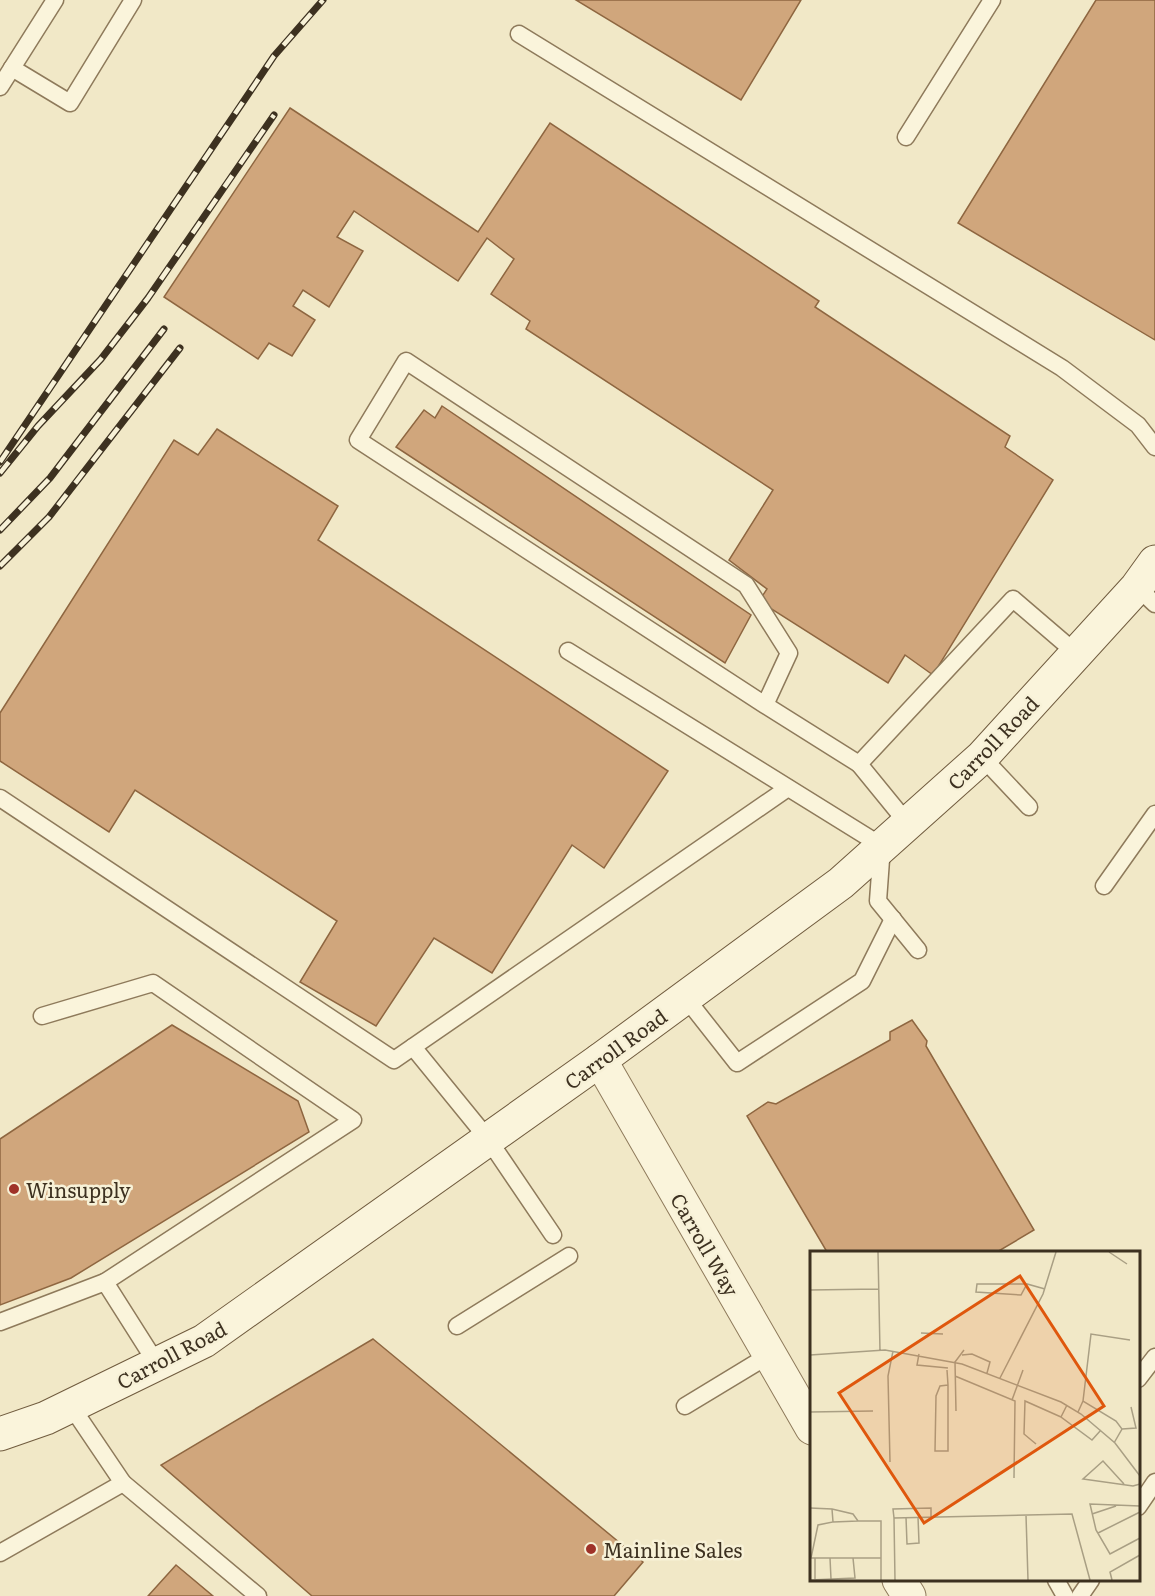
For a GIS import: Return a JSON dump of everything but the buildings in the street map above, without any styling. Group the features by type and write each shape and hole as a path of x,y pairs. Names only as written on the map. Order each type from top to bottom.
{"main road":[{"name":"Carroll Road","path":"0,1434 46,1418 204,1341 600,1060 841,883 982,757 1076,653 1149,584"},
{"name":"Carroll Way","path":"600,1060 810,1425"},
{"path":"900,1581 909,1596"}],"lane":[{"path":"0,87 55,0"},
{"path":"12,68 70,103 134,0"},
{"path":"906,137 992,0"},
{"path":"519,34 1062,368 1138,425 1155,447"},
{"path":"765,705 789,653 746,585 406,361 358,440 765,705 859,764 908,824"},
{"path":"859,764 1012,599 1076,653"},
{"path":"568,651 882,846 878,901 918,950"},
{"path":"982,757 1029,807"},
{"path":"0,798 394,1060 788,788"},
{"path":"1104,886 1155,814"},
{"path":"685,997 737,1063 862,981 893,919"},
{"path":"0,1322 105,1282 353,1120 153,983 42,1016"},
{"path":"413,1047 488,1139 553,1235"},
{"path":"457,1326 569,1256"},
{"path":"105,1282 157,1364"},
{"path":"685,1406 769,1355"},
{"path":"1140,1376 1155,1357"},
{"path":"71,1406 123,1483 258,1596"},
{"path":"1140,1504 1155,1482"},
{"path":"0,1553 123,1483"},
{"path":"1057,1581 1065,1596"},
{"path":"1080,1596 1090,1581"}],"railway":[{"path":"0,462 274,56 323,0"},
{"path":"0,473 38,426 101,359 148,298 274,115"},
{"path":"0,530 50,478 164,329"},
{"path":"0,566 49,517 180,348"}],"place":[{"name":"Winsupply","path":"14,1189"},
{"name":"Mainline Sales","path":"591,1549"}]}
